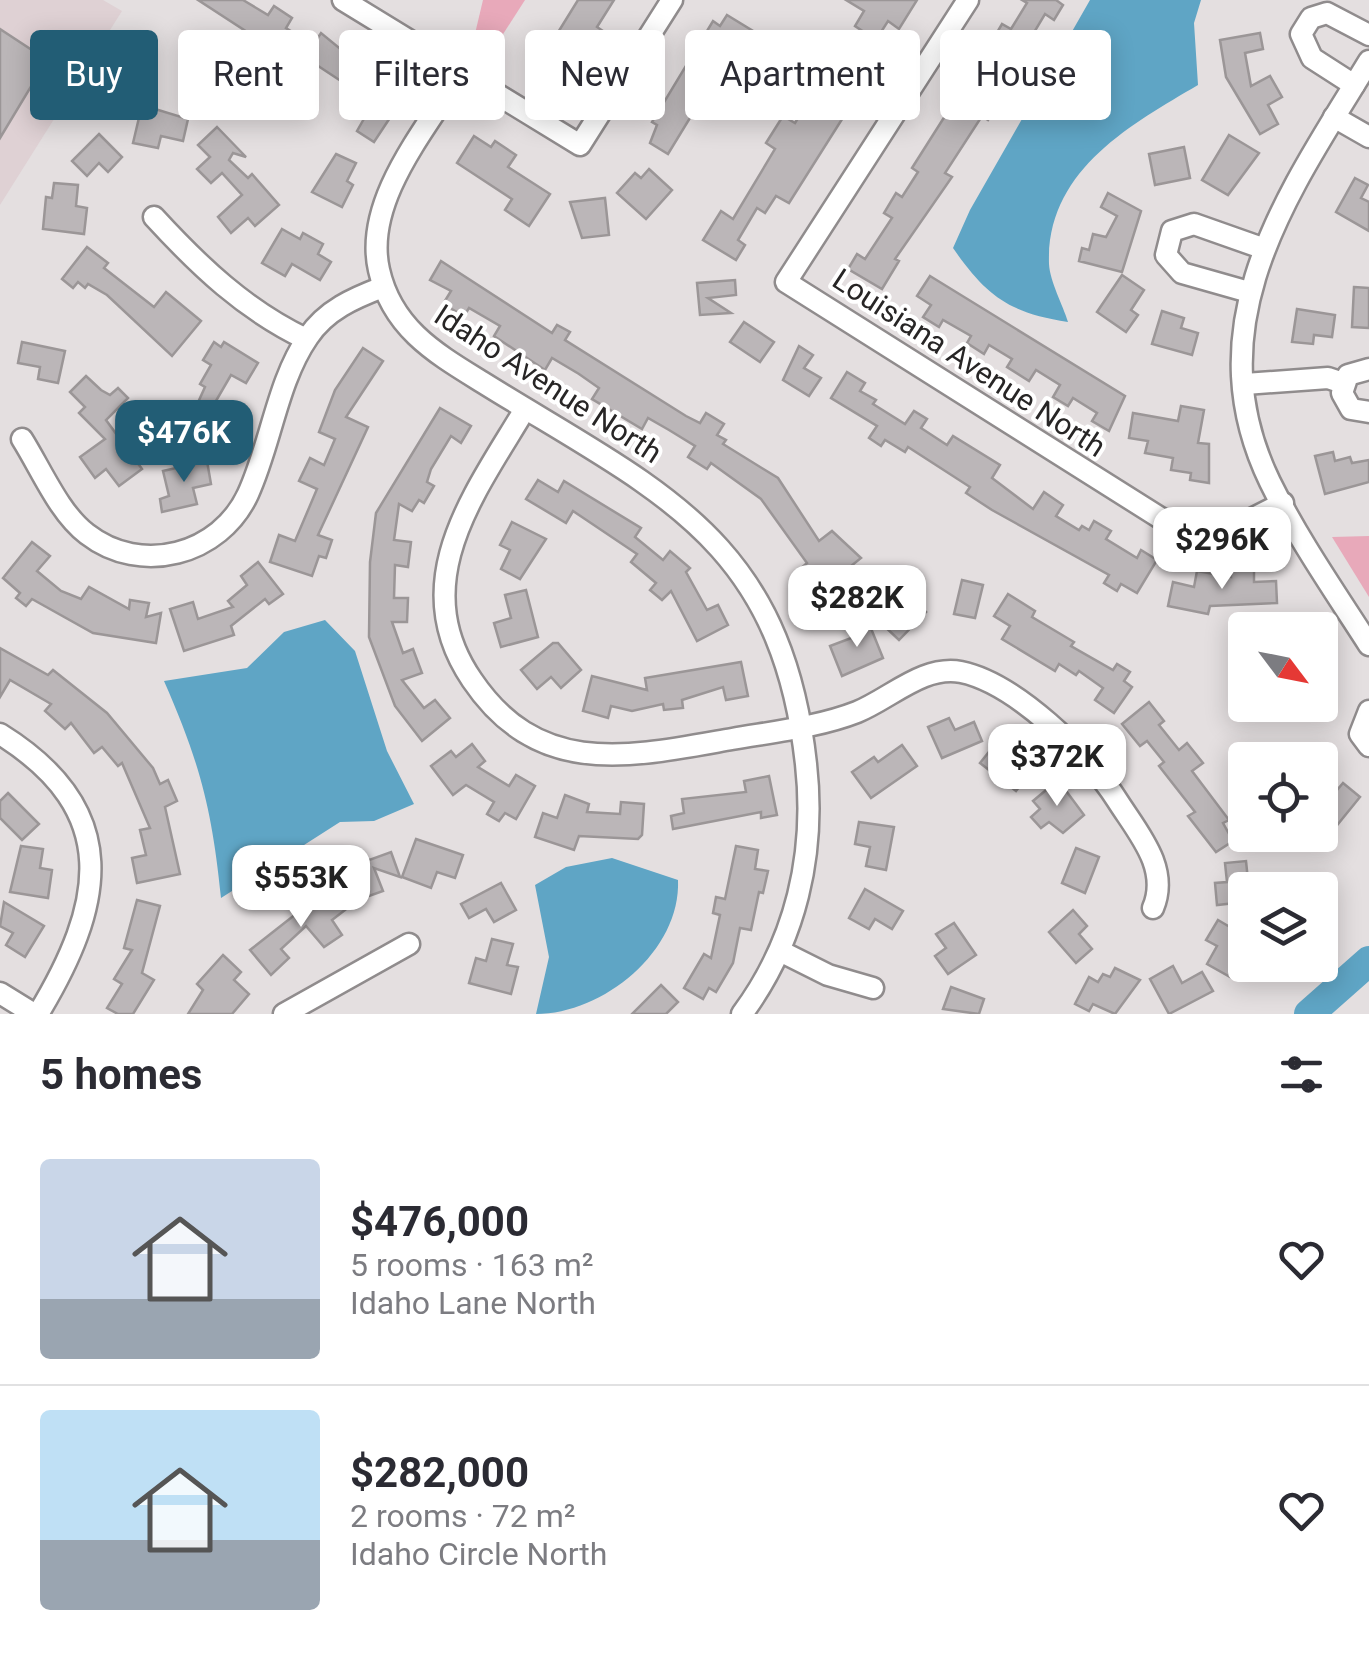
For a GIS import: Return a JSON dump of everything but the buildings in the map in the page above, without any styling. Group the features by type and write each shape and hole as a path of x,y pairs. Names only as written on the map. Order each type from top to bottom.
{"street":[{"path":"505,98 580,144 672,0"},
{"name":"Louisiana Avenue North","path":"968,0 786,282 1181,531 1228,531 1283,504"},
{"path":"348,1 395,30"},
{"path":"1369,35 1327,13 1311,18 1301,34 1312,58 1363,74 1334,117 1262,248 1249,292 1245,384 1256,446 1283,504 1369,644"},
{"path":"1334,117 1369,137"},
{"name":"Idaho Avenue North","path":"434,120 383,208 377,264 396,316 414,336 649,485 718,542 769,618 787,660 810,799 808,849 798,899 780,951 742,1014"},
{"path":"154,217 208,274 255,311 306,340"},
{"path":"1249,292 1182,273 1166,255 1167,242 1172,231 1194,224 1262,248"},
{"path":"22,440 84,532 108,548 136,555 189,551 234,518 248,494 306,340 337,308 383,287"},
{"path":"1369,369 1352,371 1343,383 1348,406 1369,412"},
{"path":"1245,384 1328,378 1343,383"},
{"path":"525,409 453,534 446,568 451,636 464,668 484,697 508,721 536,739 569,752 637,756 853,714 924,675 944,670 982,680 1067,737 1103,778 1157,869 1161,890 1154,908"},
{"path":"1369,710 1360,734 1369,746"},
{"path":"0,734 51,772 71,802 84,833 91,866 81,935 36,1014 0,993"},
{"path":"284,1014 409,944"},
{"path":"780,951 828,975 873,988"}],"shaded area":[{"path":"0,0 103,0 122,11 110,30 30,30 30,120 53,120 0,205"},
{"path":"483,0 525,0 505,31 476,30"},
{"path":"1369,536 1369,597 1332,537"}],"water":[{"path":"1090,0 1201,0 1194,23 1198,85 1120,135 1077,177 1061,202 1052,231 1049,264 1068,322 1030,314 1002,300 977,279 953,248 1021,120 1111,120 1111,30 1073,30"},
{"path":"325,620 355,651 387,751 414,804 374,821 340,822 221,898 203,787 164,681 247,668 284,632"},
{"path":"612,858 678,880 676,906 666,931 652,954 611,990 587,1003 536,1014 549,957 535,885 566,867"}],"waterway":[{"path":"1309,1014 1369,961"}]}
